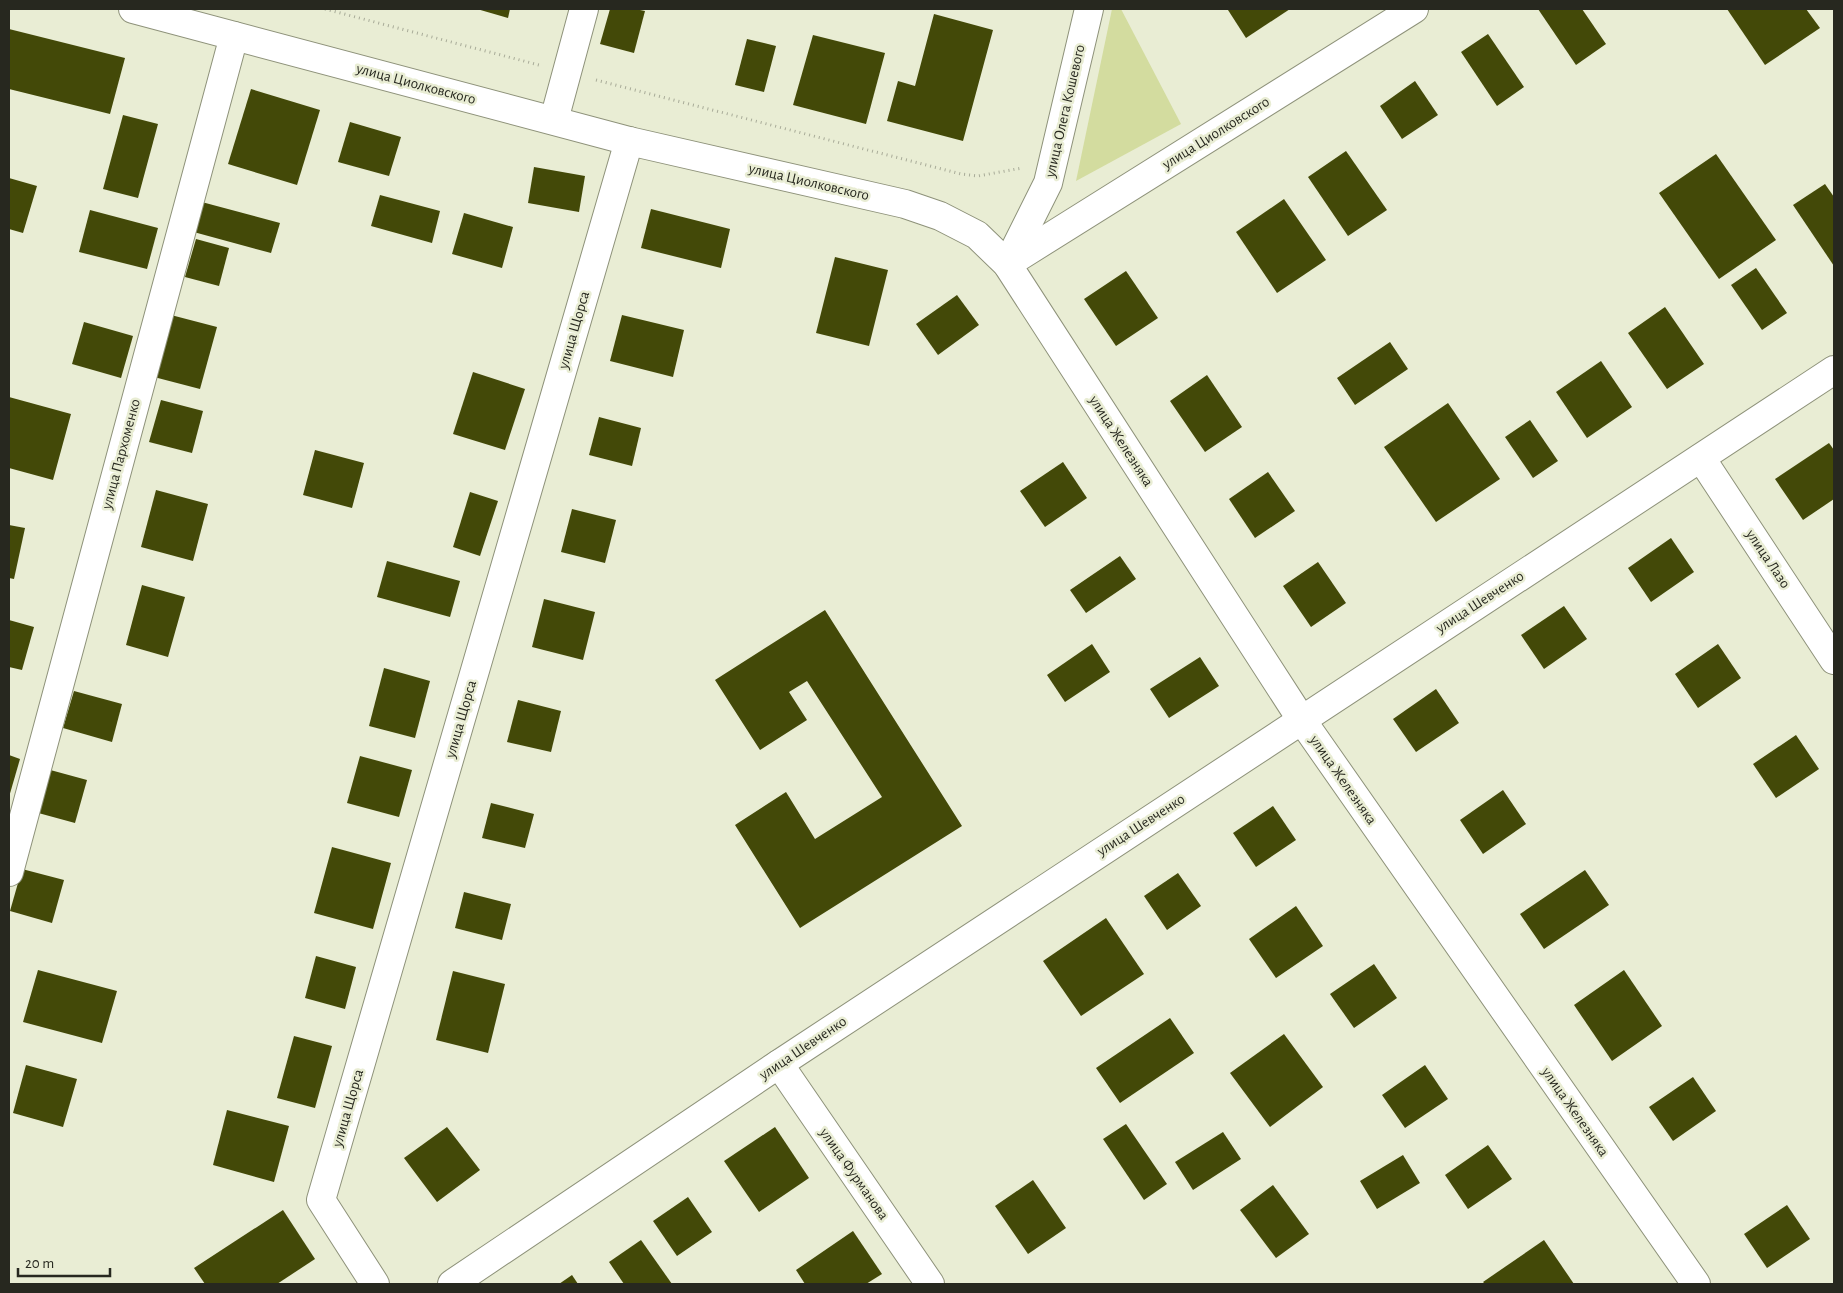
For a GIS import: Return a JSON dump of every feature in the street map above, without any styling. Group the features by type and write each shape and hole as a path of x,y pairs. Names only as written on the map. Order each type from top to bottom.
{"street":[{"name":"улица Циолковского","path":"133,9 629,141 905,204 940,216 977,236 1007,264 1414,9"},
{"path":"554,120 584,9"},
{"name":"улица Олега Кошевого","path":"1007,264 1048,183 1089,9"},
{"name":"улица Пархоменко","path":"9,872 234,36"},
{"name":"улица Щорса","path":"375,1284 321,1200 629,141"},
{"name":"улица Железняка","path":"1007,264 1301,719 1696,1284"},
{"name":"улица Шевченко","path":"452,1284 779,1064 1834,370"},
{"name":"улица Лазо","path":"1701,458 1834,660"},
{"name":"улица Фурманова","path":"779,1064 930,1284"}],"path":[{"path":"325,9 962,174 978,176 1026,167 1054,159"}],"green space":[{"path":"1112,9 1121,9 1181,124 1076,181"}],"building":[{"path":"477,9 510,9 508,18"},
{"path":"610,9 645,11 634,53 600,44"},
{"path":"1290,9 1246,38 1228,10"},
{"path":"1538,9 1582,9 1606,44 1576,65"},
{"path":"1727,9 1806,9 1820,28 1765,65"},
{"path":"934,14 993,30 963,141 887,121 898,81 915,86"},
{"path":"9,29 125,58 110,114 9,89"},
{"path":"1488,34 1524,87 1497,106 1461,52"},
{"path":"813,35 885,53 866,124 793,105"},
{"path":"747,39 776,46 764,92 735,85"},
{"path":"1415,81 1438,115 1402,139 1380,106"},
{"path":"251,89 320,110 297,185 228,164"},
{"path":"123,115 158,124 138,198 103,189"},
{"path":"350,122 401,137 389,176 338,162"},
{"path":"1346,151 1387,210 1348,236 1308,177"},
{"path":"1716,154 1776,240 1719,279 1659,193"},
{"path":"534,167 585,176 579,212 528,203"},
{"path":"9,178 37,186 23,233 9,229"},
{"path":"1825,184 1834,197 1834,266 1793,205"},
{"path":"380,195 440,211 432,243 371,226"},
{"path":"1284,199 1326,260 1277,293 1236,232"},
{"path":"198,201 280,223 271,253 190,231"},
{"path":"651,209 730,229 721,268 641,248"},
{"path":"90,210 158,228 147,269 79,252"},
{"path":"464,213 513,227 502,268 452,254"},
{"path":"196,239 229,248 219,286 185,277"},
{"path":"835,257 888,270 869,346 816,333"},
{"path":"1756,268 1787,313 1762,330 1731,285"},
{"path":"1126,271 1158,318 1116,346 1084,299"},
{"path":"957,295 979,325 938,355 916,324"},
{"path":"1665,307 1704,364 1667,389 1628,333"},
{"path":"171,315 217,327 200,389 154,377"},
{"path":"622,315 684,330 673,377 610,361"},
{"path":"84,322 133,336 121,378 72,364"},
{"path":"1390,342 1408,369 1355,405 1337,378"},
{"path":"1601,361 1632,407 1587,438 1556,392"},
{"path":"473,372 525,389 505,450 453,434"},
{"path":"1207,375 1242,427 1205,452 1170,401"},
{"path":"9,397 71,414 53,480 9,468"},
{"path":"161,400 203,411 192,453 149,442"},
{"path":"1448,403 1500,479 1436,522 1384,447"},
{"path":"599,417 641,428 632,466 589,455"},
{"path":"1530,420 1558,461 1533,478 1505,437"},
{"path":"1829,443 1834,450 1834,499 1803,520 1775,479"},
{"path":"315,450 364,463 352,508 303,495"},
{"path":"1063,462 1087,498 1045,527 1020,491"},
{"path":"1268,472 1295,511 1255,538 1229,499"},
{"path":"156,490 208,504 193,561 141,547"},
{"path":"470,492 498,501 480,556 453,547"},
{"path":"572,509 616,520 605,563 561,552"},
{"path":"9,525 25,528 14,579 9,578"},
{"path":"1671,538 1694,572 1651,602 1628,568"},
{"path":"1120,556 1136,579 1086,613 1070,590"},
{"path":"387,561 460,581 450,617 377,597"},
{"path":"1318,562 1346,603 1311,627 1283,586"},
{"path":"142,585 185,597 168,657 126,645"},
{"path":"544,599 595,612 583,660 532,647"},
{"path":"1564,606 1587,639 1544,669 1521,635"},
{"path":"825,610 962,826 800,928 735,825 786,792 815,839 882,797 807,681 789,692 807,720 760,750 715,680"},
{"path":"9,620 34,627 22,670 9,667"},
{"path":"1092,644 1110,672 1065,702 1047,675"},
{"path":"1718,644 1741,678 1698,708 1675,674"},
{"path":"1200,657 1219,686 1169,718 1150,689"},
{"path":"384,668 430,681 415,738 369,726"},
{"path":"1436,689 1459,723 1416,752 1393,719"},
{"path":"74,691 122,704 112,742 63,728"},
{"path":"518,700 561,711 551,752 507,742"},
{"path":"1796,735 1819,769 1776,798 1753,764"},
{"path":"9,755 20,759 9,797"},
{"path":"360,756 412,770 399,817 347,803"},
{"path":"43,768 87,780 75,823 31,811"},
{"path":"1503,790 1526,824 1483,854 1460,820"},
{"path":"491,803 534,814 525,848 482,838"},
{"path":"1273,806 1296,840 1256,867 1233,833"},
{"path":"332,847 391,863 373,929 314,913"},
{"path":"22,869 64,880 52,923 10,911"},
{"path":"1585,870 1609,905 1544,949 1520,914"},
{"path":"1178,873 1201,906 1167,930 1144,896"},
{"path":"464,892 511,904 502,940 455,928"},
{"path":"1296,906 1323,946 1276,978 1249,939"},
{"path":"1106,918 1144,974 1081,1016 1043,961"},
{"path":"316,956 356,967 345,1009 305,998"},
{"path":"1374,964 1397,998 1354,1028 1330,994"},
{"path":"38,970 117,991 102,1043 23,1022"},
{"path":"1624,970 1662,1026 1612,1061 1574,1005"},
{"path":"453,971 505,984 488,1053 436,1040"},
{"path":"1170,1018 1194,1053 1120,1103 1096,1068"},
{"path":"1284,1034 1323,1087 1270,1127 1230,1073"},
{"path":"294,1036 332,1046 315,1108 277,1098"},
{"path":"26,1065 77,1079 63,1127 13,1113"},
{"path":"1425,1065 1448,1099 1405,1128 1382,1095"},
{"path":"1693,1077 1716,1111 1673,1141 1649,1107"},
{"path":"227,1110 289,1126 274,1182 213,1165"},
{"path":"1126,1124 1167,1184 1144,1200 1103,1139"},
{"path":"447,1127 480,1170 437,1202 404,1158"},
{"path":"775,1127 809,1178 759,1212 724,1161"},
{"path":"1223,1132 1241,1159 1193,1190 1175,1162"},
{"path":"1488,1145 1512,1179 1468,1209 1445,1175"},
{"path":"1403,1155 1420,1183 1377,1209 1360,1181"},
{"path":"1033,1180 1066,1228 1028,1254 995,1206"},
{"path":"1273,1185 1309,1234 1276,1258 1240,1210"},
{"path":"688,1197 712,1232 677,1256 653,1221"},
{"path":"1787,1205 1810,1239 1767,1268 1744,1234"},
{"path":"283,1210 315,1259 277,1284 205,1284 194,1268"},
{"path":"853,1231 882,1274 866,1284 805,1284 796,1270"},
{"path":"641,1240 672,1284 624,1284 609,1262"},
{"path":"1544,1240 1574,1284 1485,1284 1483,1282"},
{"path":"572,1275 578,1284 559,1284"}]}
